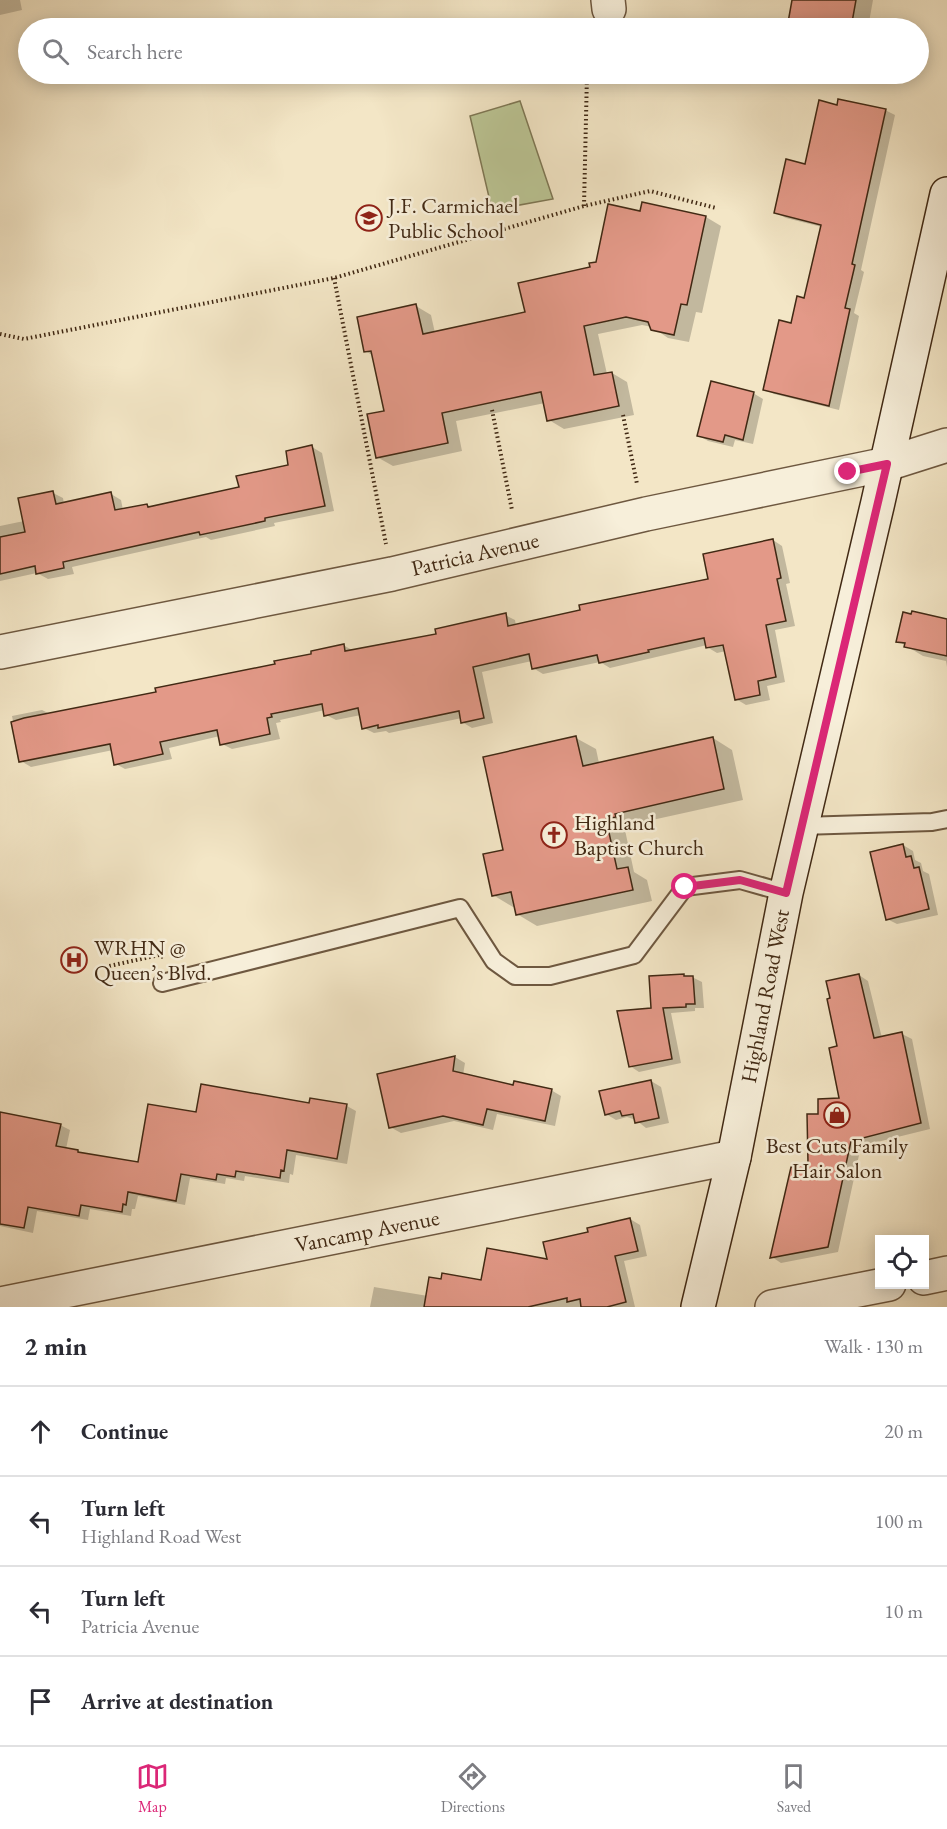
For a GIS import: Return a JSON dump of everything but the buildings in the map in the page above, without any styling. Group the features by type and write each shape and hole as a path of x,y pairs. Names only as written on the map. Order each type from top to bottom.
{"street":[{"name":"Highland Road West","path":"698,1307 734,1157 786,893 887,464 947,194"},
{"name":"Patricia Avenue","path":"0,652 392,574 646,514 887,464 947,445"},
{"name":"Vancamp Avenue","path":"0,1304 734,1157"},
{"path":"929,1277 947,1273"},
{"path":"772,1307 875,1287"}],"lane":[{"path":"801,826 932,822 947,819"},
{"path":"162,983 460,908 494,961 515,976 550,976 634,955 685,887 740,880 786,893"}],"path":[{"path":"584,206 587,84"},
{"path":"0,334 24,339 334,278 584,206 650,191 716,208"},
{"path":"334,278 392,574"},
{"path":"492,411 512,510"},
{"path":"623,415 637,484"}],"green space":[{"path":"520,101 553,199 492,210 470,116"}],"place":[{"name":"J.F. Carmichael Public School","path":"369,218"},
{"name":"Highland Baptist Church","path":"554,835"},
{"name":"WRHN @ Queen’s Blvd.","path":"74,960"},
{"name":"Best Cuts Family Hair Salon","path":"837,1115"}],"route":[{"path":"685,887 740,880 786,893 887,464 848,472"}]}
